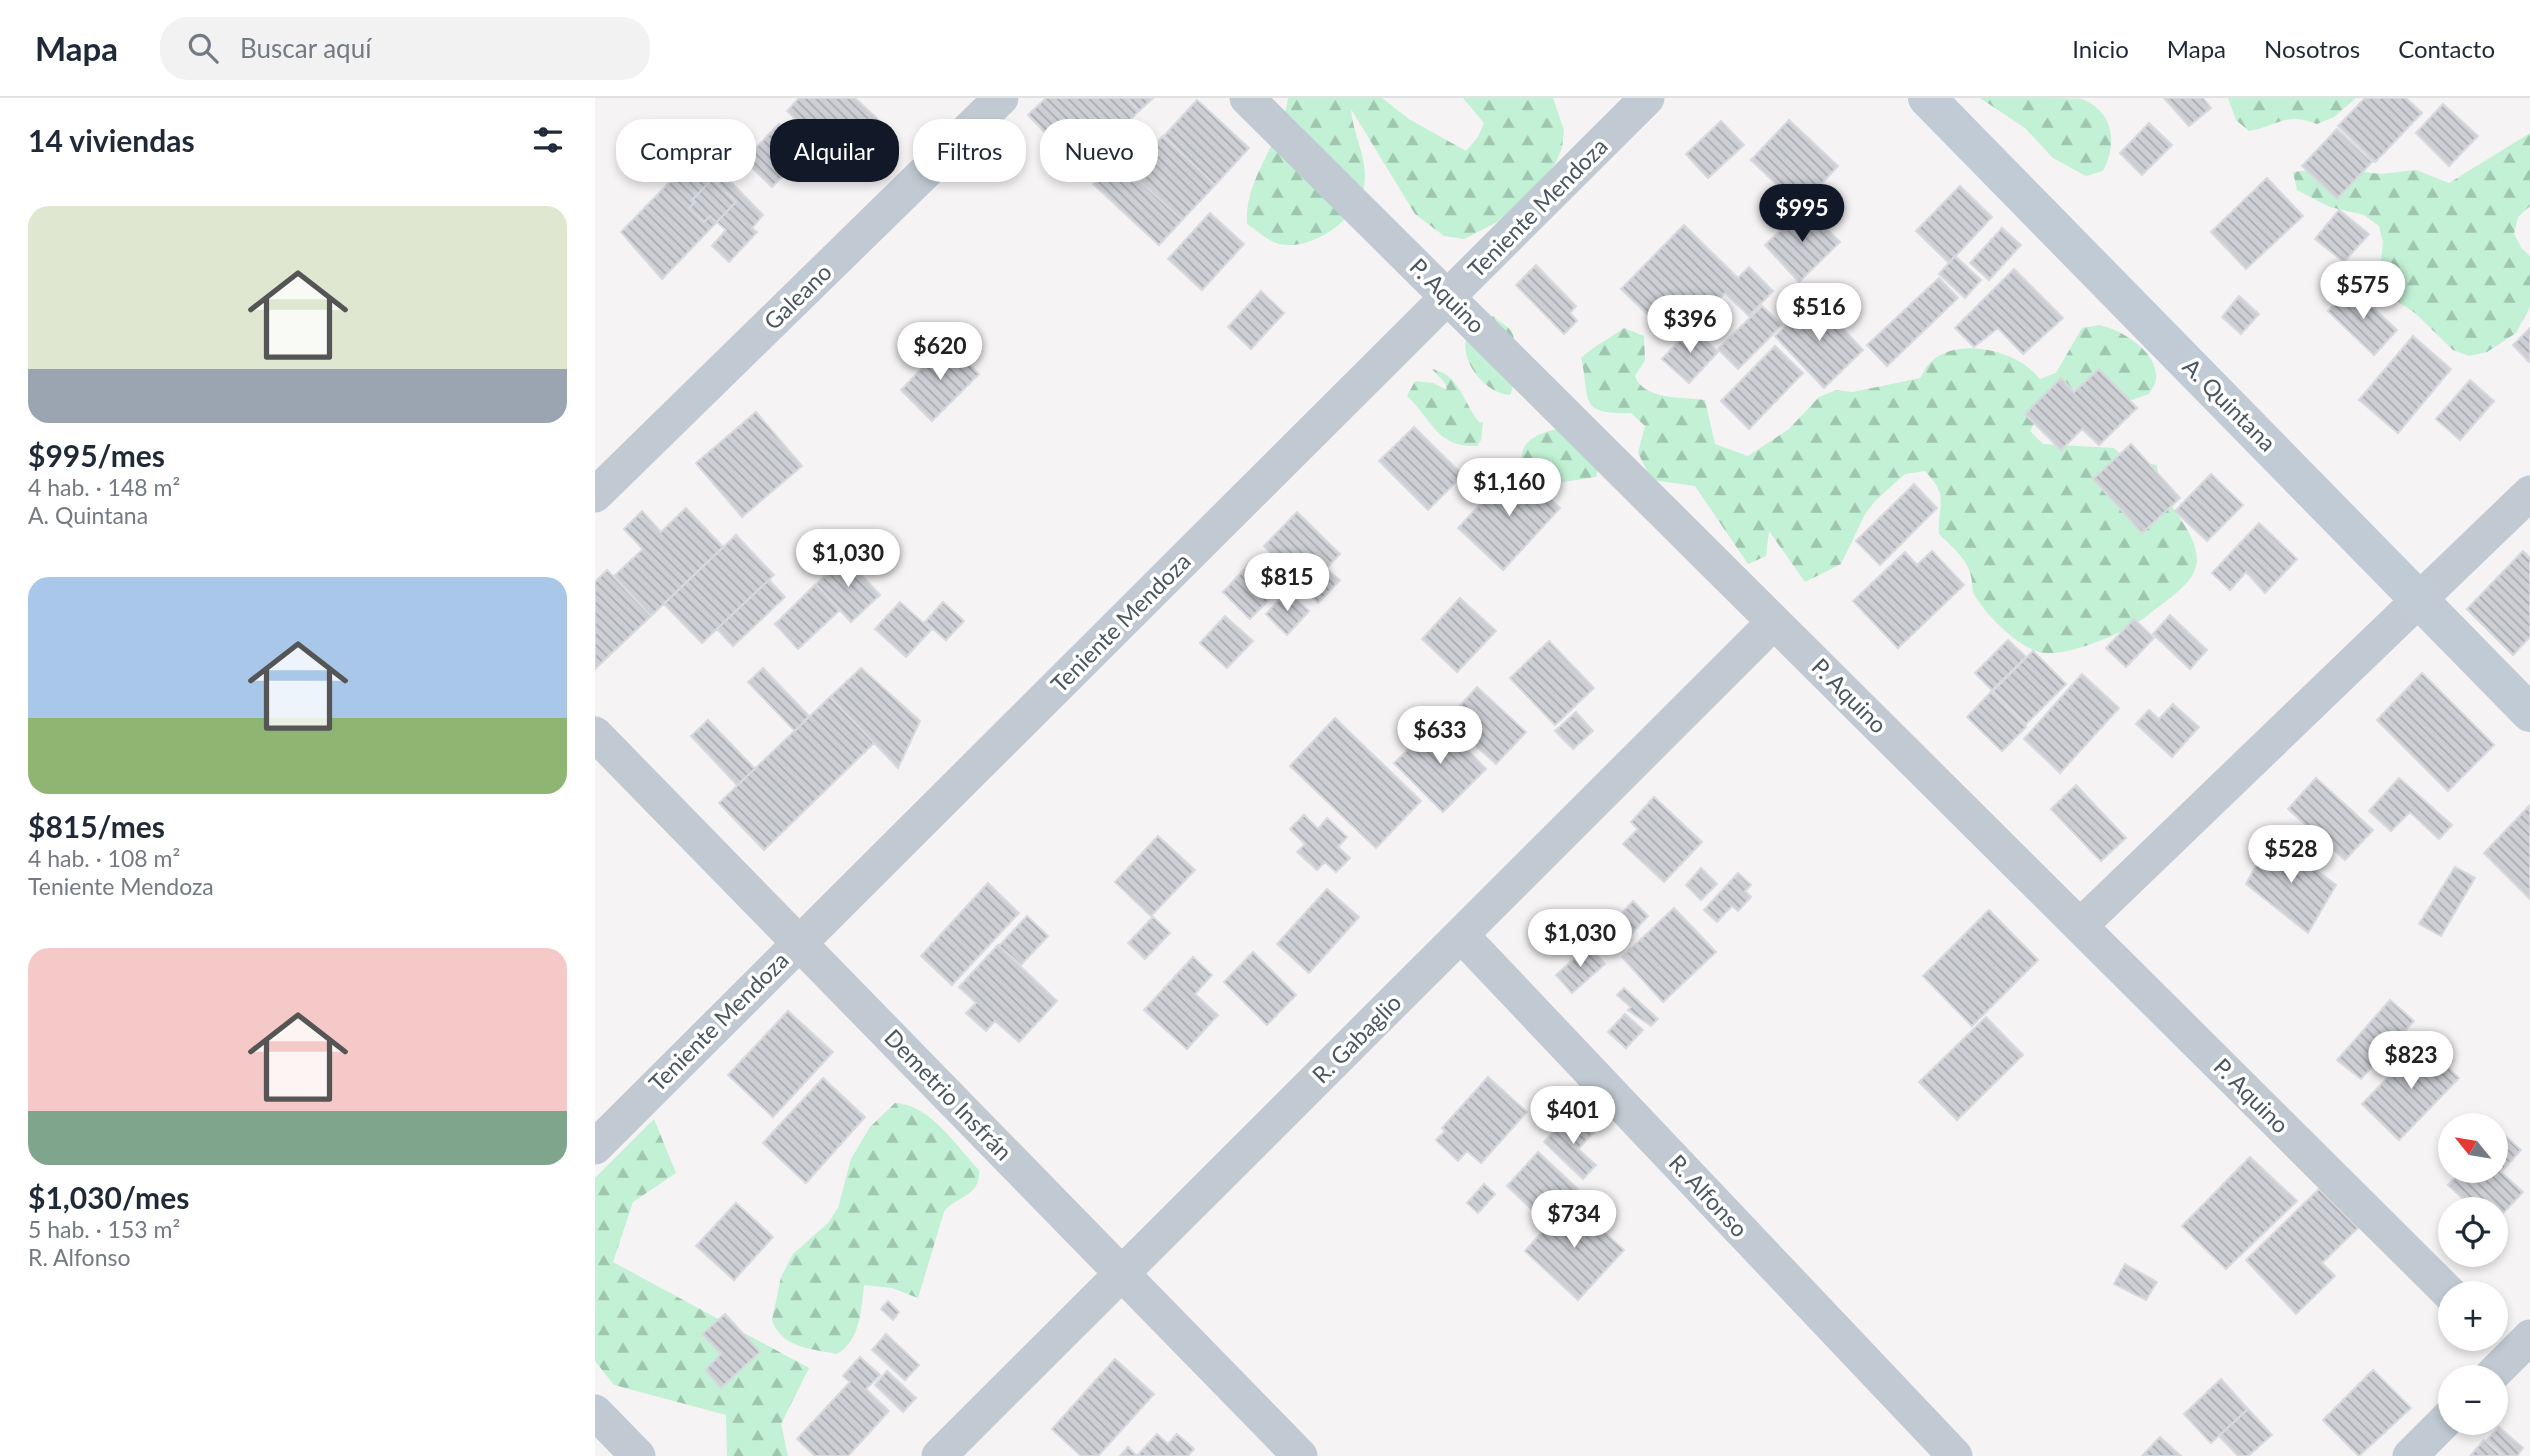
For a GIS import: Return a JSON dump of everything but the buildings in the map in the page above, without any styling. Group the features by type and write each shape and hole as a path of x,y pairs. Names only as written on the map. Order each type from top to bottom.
{"street":[{"name":"Galeano","path":"595,495 1001,98"},
{"name":"P. Aquino","path":"1247,98 2438,1282"},
{"name":"Teniente Mendoza","path":"595,1147 1647,98"},
{"name":"A. Quintana","path":"1927,98 2530,713"},
{"path":"2080,926 2530,493"},
{"name":"R. Gabaglio","path":"939,1456 1775,622"},
{"name":"Demetrio Insfrán","path":"595,734 1300,1456"},
{"name":"R. Alfonso","path":"1461,935 1955,1456"},
{"path":"595,1412 638,1456"},
{"path":"2410,1456 2438,1428"}],"green space":[{"path":"1288,98 1382,98 1409,119 1466,151 1478,137 1484,123 1463,98 1553,98 1564,130 1562,148 1555,164 1543,180 1497,222 1464,239 1444,236 1415,214 1351,109 1365,170 1362,192 1356,205 1335,228 1321,236 1293,245 1279,244 1247,224 1248,207 1251,191 1279,130"},
{"path":"1980,98 2082,99 2093,105 2101,112 2110,130 2110,150 2103,171 2086,176 2053,158 2025,128"},
{"path":"2228,98 2356,98 2334,117 2317,124 2289,119 2249,131 2236,120"},
{"path":"2530,133 2530,206 2518,217 2514,234 2522,249 2530,256 2530,307 2516,333 2487,352 2469,356 2453,350 2415,313 2388,295 2379,280 2383,242 2379,226 2364,215 2330,207 2297,190 2293,172 2328,168 2381,174 2416,170 2449,183"},
{"path":"1494,316 1514,337 1515,373 1510,395 1486,385 1469,362 1465,348 1468,335 1477,324"},
{"path":"2099,325 2117,331 2145,351 2155,369 2156,379 2149,394 2132,400 2060,387 2047,400 2030,431 2043,444 2114,448 2127,460 2157,465 2165,493 2191,537 2197,561 2185,584 2139,622 2079,648 2050,653 2039,652 2021,643 1994,621 1980,604 1973,592 1966,564 1939,534 1940,495 1925,471 1905,474 1876,500 1865,514 1841,564 1805,582 1769,531 1766,556 1748,564 1695,486 1652,480 1638,453 1645,426 1631,413 1613,413 1594,407 1587,394 1581,358 1624,328 1644,336 1645,360 1635,376 1639,384 1664,396 1705,400 1715,444 1748,456 1789,429 1819,397 1836,390 1853,392 1920,378 1933,360 1945,353 1974,348 1990,350 2019,361 2040,379 2056,373 2082,328"},
{"path":"1432,369 1449,377 1461,391 1480,423 1483,422 1481,440 1477,446 1452,442 1444,437 1407,396 1415,381 1433,383 1447,390 1445,383"},
{"path":"1563,428 1601,459 1596,477 1550,484 1522,464 1522,455 1528,442 1540,434"},
{"path":"895,1103 920,1111 942,1128 979,1170 979,1179 972,1191 944,1212 918,1298 892,1288 864,1285 858,1323 845,1348 837,1354 799,1346 783,1336 772,1320 781,1277 793,1254 828,1223 838,1208 851,1159 870,1127"},
{"path":"654,1119 676,1173 633,1202 613,1262 809,1368 781,1424 788,1456 727,1456 726,1415 614,1385 595,1361 595,1178"}]}
